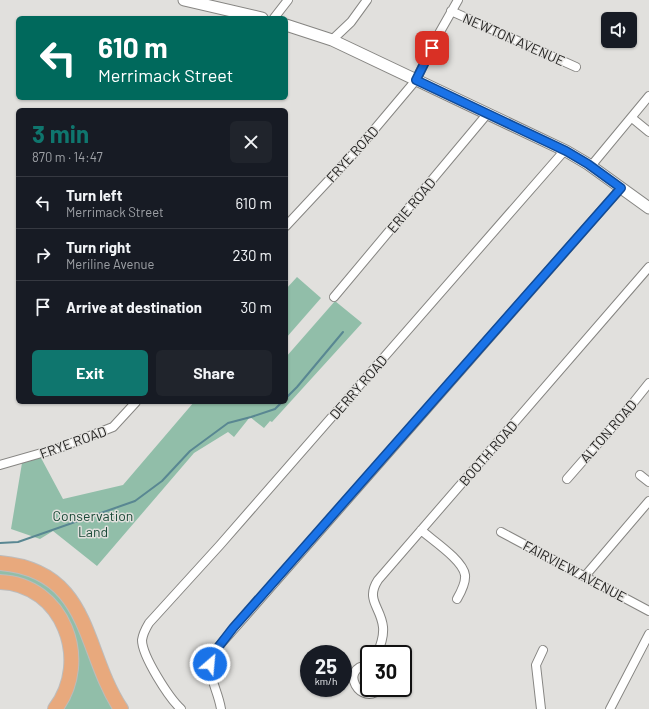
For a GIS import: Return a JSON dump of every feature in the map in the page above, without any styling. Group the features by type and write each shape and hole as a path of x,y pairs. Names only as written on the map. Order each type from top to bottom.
{"highway":[{"path":"0,563 17,565 37,572 48,578 70,599 82,617 110,690 121,709"},
{"path":"0,582 24,587 36,594 48,603 66,629 70,640 72,664 66,692 55,709"}],"main road":[{"path":"184,0 207,2 255,16"},
{"path":"288,26 332,40 565,150 591,166 649,208"}],"street":[{"path":"276,16 288,0"},
{"path":"332,40 351,22 367,0"},
{"name":"FRYE ROAD","path":"288,224 357,150 416,80 458,0"},
{"name":"NEWTON AVENUE","path":"451,11 576,67"},
{"path":"591,166 649,96"},
{"name":"ERIE ROAD","path":"334,297 488,113"},
{"path":"632,118 649,132"},
{"name":"DERRY ROAD","path":"181,709 164,690 144,648 143,636 149,623 231,533 565,150"},
{"path":"221,709 210,669 211,659 218,646 621,188"},
{"name":"BOOTH ROAD","path":"380,645 383,627 373,601 372,592 374,586 649,267"},
{"name":"ALTON ROAD","path":"567,479 649,383"},
{"name":"FRYE ROAD","path":"0,465 58,448 113,427 134,404"},
{"path":"640,475 649,482"},
{"path":"585,576 649,501"},
{"path":"421,530 461,566 464,571 465,581 457,599"},
{"name":"FAIRVIEW AVENUE","path":"501,532 649,611"},
{"path":"610,709 649,634"},
{"path":"541,709 536,665 543,650"},
{"path":"360,667 356,671 353,679 354,686 360,692"}],"green space":[{"path":"297,277 321,298 288,336 288,287"},
{"name":"Conservation Land","path":"335,301 362,323 272,422 270,421 264,428 250,417 234,437 228,432 194,453 97,566 53,531 40,539 11,529 22,463 40,456 63,499 123,485 192,404 288,404 288,355"},
{"path":"0,567 33,576 52,588 69,606 116,709 58,709 71,682 55,608 0,579"}],"waterway":[{"path":"288,396 343,332"},
{"path":"0,543 18,542 135,501 162,481 190,451 228,423 275,409 280,404"}],"route":[{"path":"210,664 213,654 233,628 621,188 588,164 566,151 416,80 432,48"}]}
